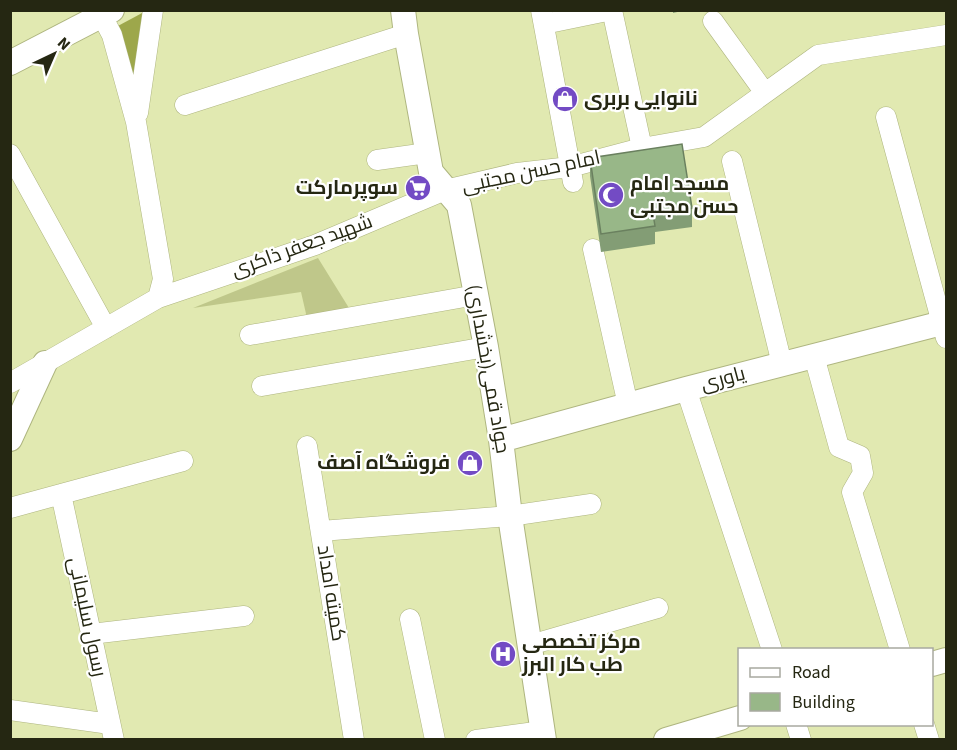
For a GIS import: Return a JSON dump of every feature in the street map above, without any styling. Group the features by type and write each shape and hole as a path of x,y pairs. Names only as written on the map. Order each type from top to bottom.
{"street":[{"path":"136,122 153,10"},
{"path":"571,174 543,17 612,10 642,148"},
{"path":"10,63 107,13 136,122 163,279 158,298"},
{"path":"713,21 765,93"},
{"path":"185,105 405,22"},
{"name":"جواد قمی(بخشداری)","path":"405,22 431,172 459,205 501,440 510,516 543,735"},
{"name":"امام حسن مجتبی","path":"445,190 517,172 571,174 642,148 704,137 818,55 946,35"},
{"path":"886,117 945,328"},
{"path":"377,160 427,153"},
{"path":"10,154 105,328"},
{"path":"732,161 782,364"},
{"name":"شهید جعفر ذاکری","path":"10,382 158,298 315,245 445,190"},
{"path":"593,249 628,405"},
{"path":"250,335 476,296"},
{"name":"یاوری","path":"501,440 782,364 945,328"},
{"path":"262,386 486,347"},
{"path":"814,356 839,447 860,456 863,473 852,492 899,648"},
{"path":"10,439 45,363"},
{"path":"686,389 771,648"},
{"name":"کمیته امداد","path":"307,446 354,740"},
{"path":"10,508 183,461"},
{"name":"رسول سلیمانی","path":"61,494 112,732"},
{"path":"321,531 510,516 591,504"},
{"path":"530,645 658,608"},
{"path":"91,634 244,616"},
{"path":"410,619 435,740"},
{"path":"10,710 112,732"},
{"path":"666,740 738,719"},
{"path":"476,740 543,735"}],"green space":[{"path":"144,12 134,79 116,27"},
{"path":"318,258 349,308 307,318 301,292 193,308"}],"building":[{"name":"مسجد امام حسن مجتبی","path":"682,144 692,208 653,214 655,226 601,234 590,158"}],"place":[{"name":"نانوایی بربری","path":"565,99"},
{"name":"سوپرمارکت","path":"418,188"},
{"name":"مسجد امام حسن مجتبی","path":"611,195"},
{"name":"فروشگاه آصف","path":"470,463"},
{"name":"مرکز تخصصی طب کار البرز","path":"503,654"}]}
